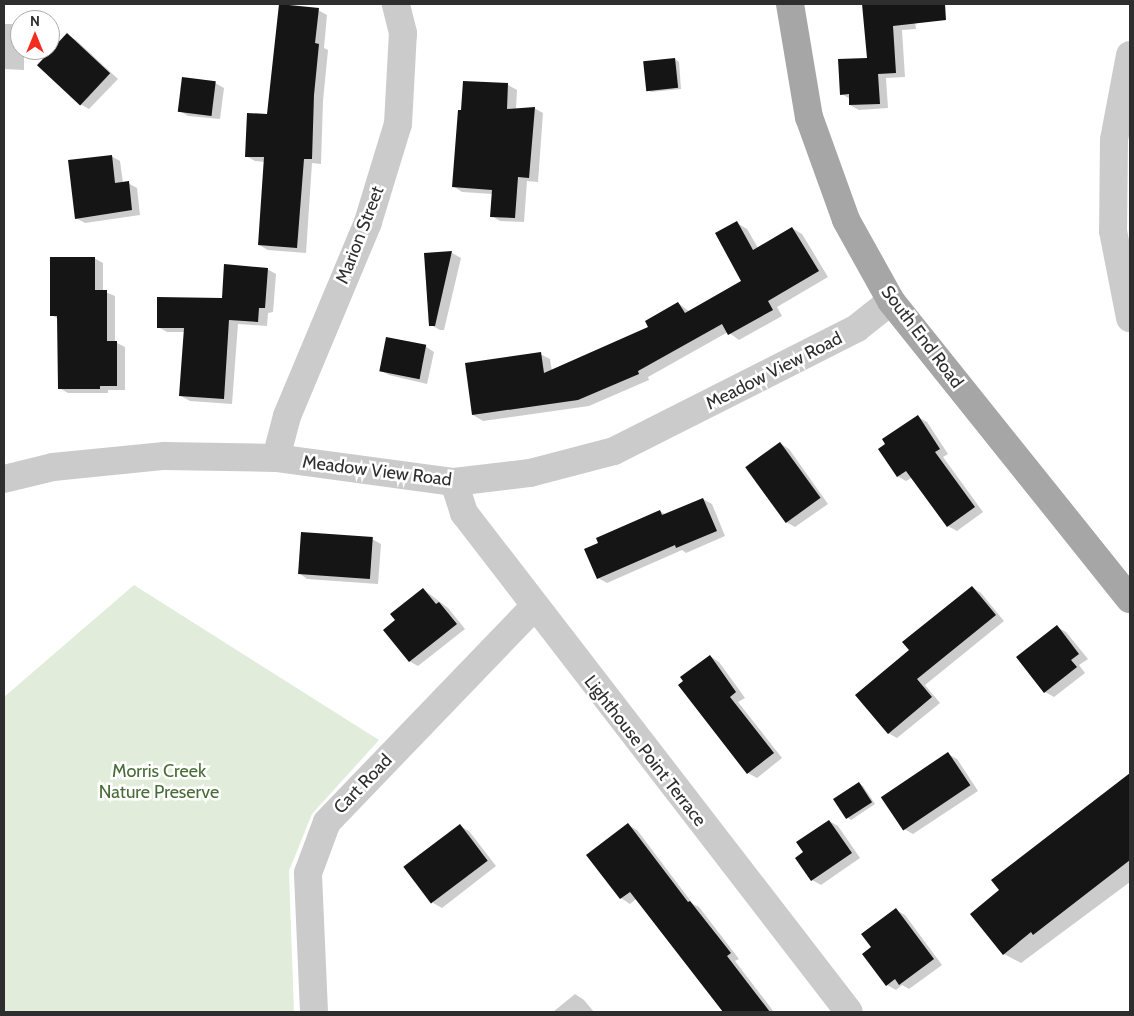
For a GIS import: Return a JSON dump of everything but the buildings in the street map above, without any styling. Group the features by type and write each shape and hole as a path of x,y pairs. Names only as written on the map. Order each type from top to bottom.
{"main road":[{"name":"South End Road","path":"790,4 809,117 846,220 891,301 1130,599"}],"street":[{"name":"Marion Street","path":"276,458 287,416 368,222 398,124 403,33 396,4"},
{"path":"1130,56 1114,140 1113,231 1130,318"},
{"name":"Meadow View Road","path":"4,479 53,467 164,456 276,458 454,482 530,473 614,451 857,328 891,301"},
{"name":"Lighthouse Point Terrace","path":"454,482 464,513 534,608 848,1012"},
{"name":"Cart Road","path":"314,1012 308,873 327,822 534,608"}],"green space":[{"name":"Morris Creek Nature Preserve","path":"134,585 379,740 312,814 289,871 294,1012 4,1012 4,697"}]}
